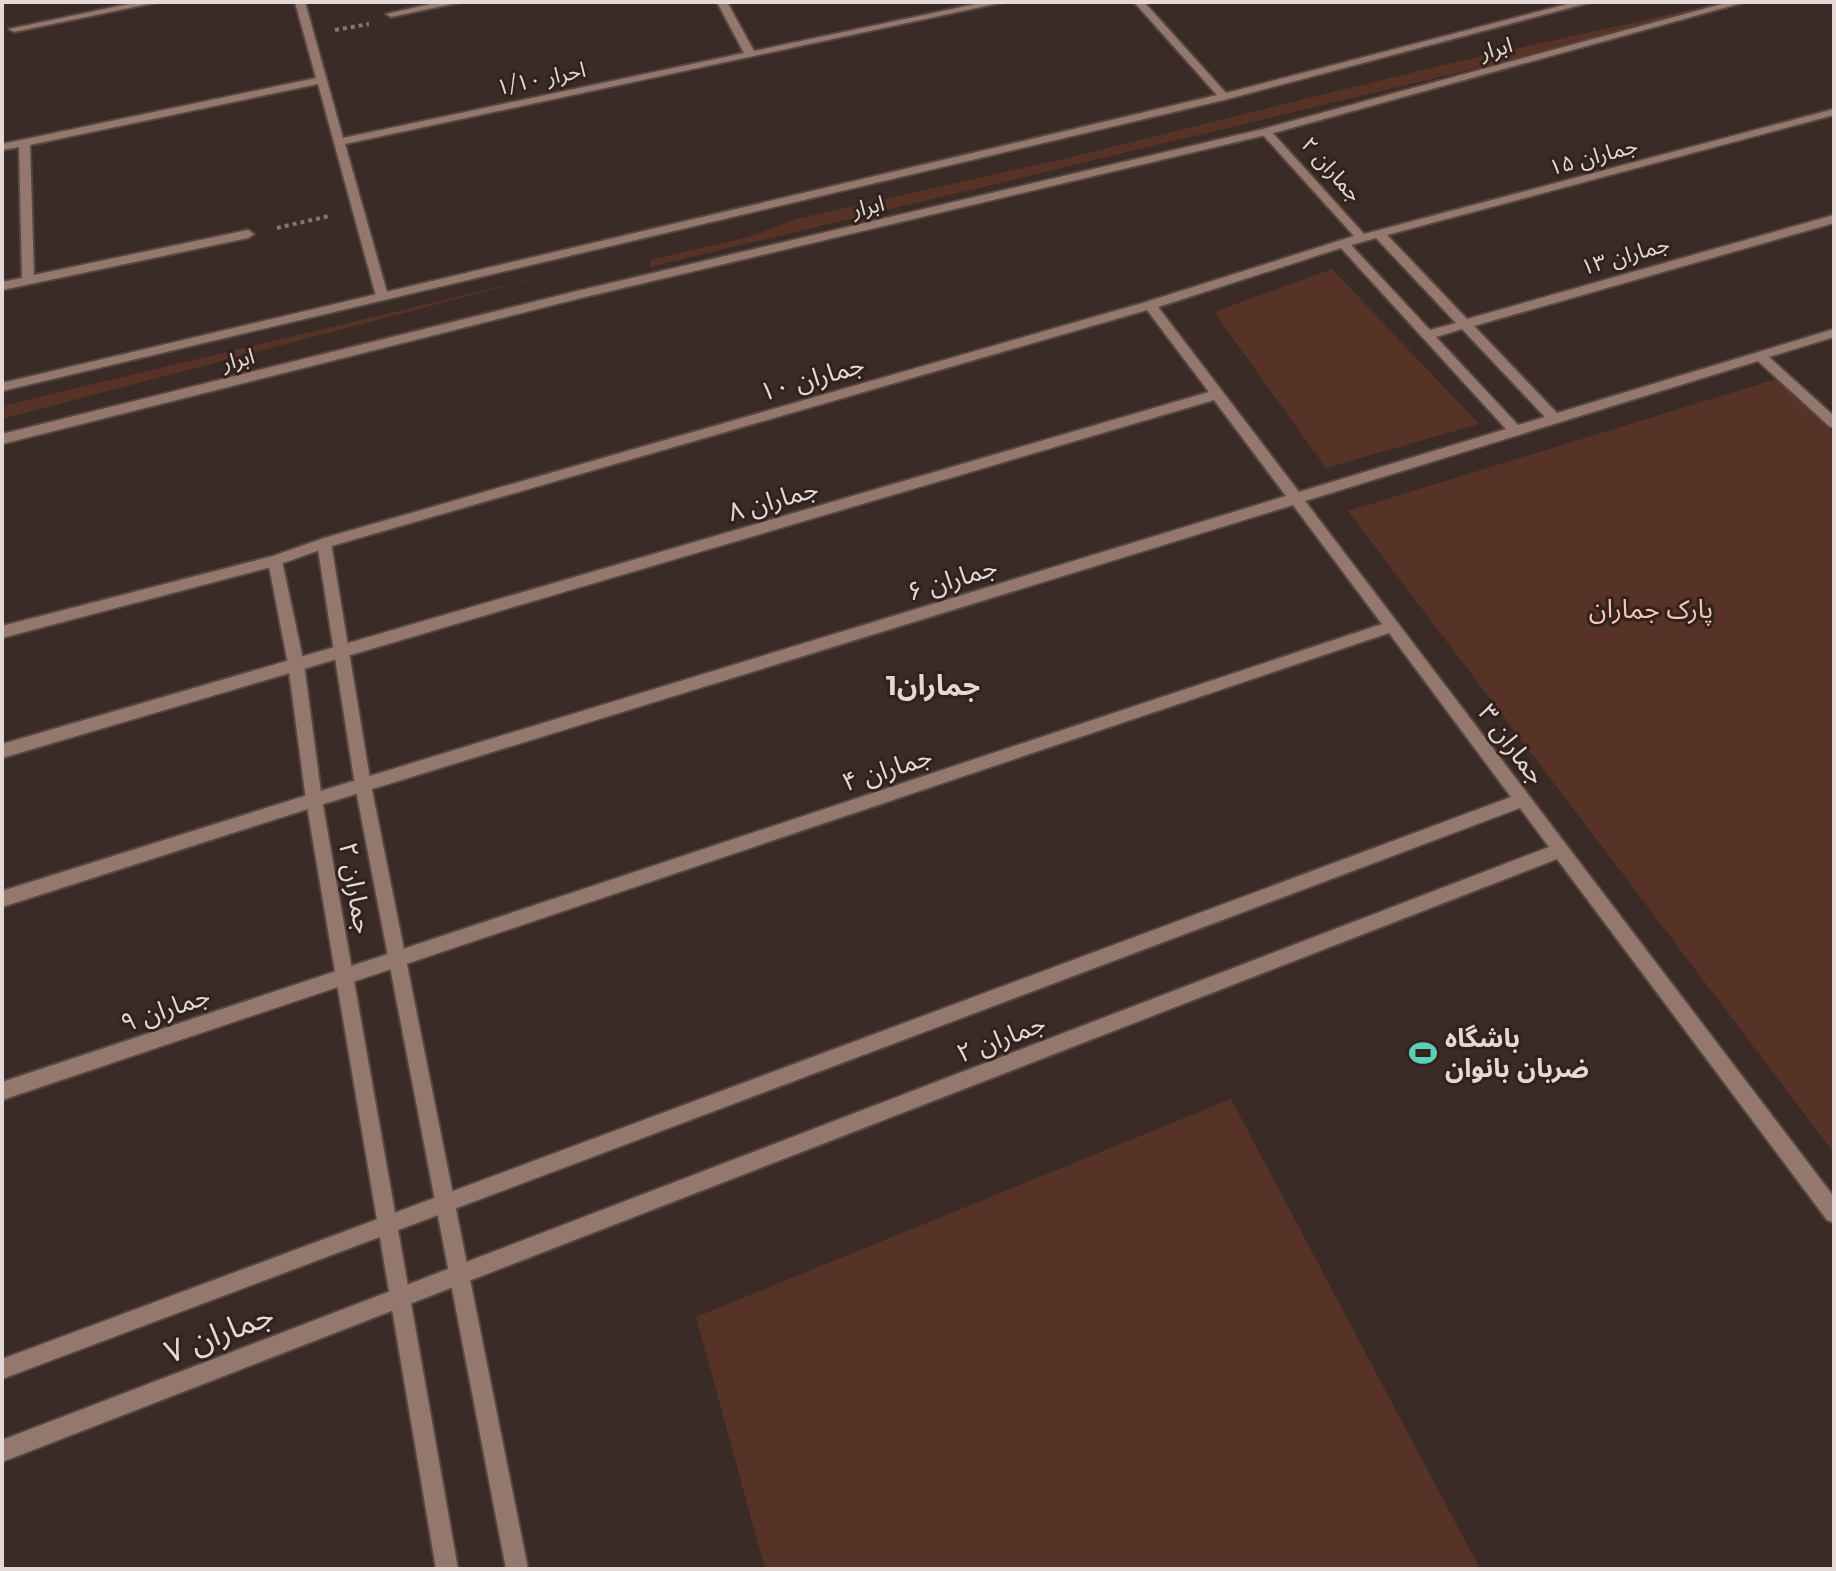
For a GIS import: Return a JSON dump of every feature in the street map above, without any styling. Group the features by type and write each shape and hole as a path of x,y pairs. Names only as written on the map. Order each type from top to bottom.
{"street":[{"path":"14,29 153,2"},
{"path":"300,2 382,296"},
{"path":"391,14 456,2"},
{"path":"722,2 750,54"},
{"name":"۱/۱۰ احرار","path":"340,142 999,2"},
{"path":"1139,2 1224,97"},
{"name":"ابرار","path":"2,387 1224,97 1587,2"},
{"name":"ابرار","path":"2,439 597,290 1266,132 1740,2"},
{"path":"2,147 323,80"},
{"name":"جماران ۱۵","path":"1362,238 1834,112"},
{"name":"جماران ۲","path":"1266,132 1362,238"},
{"path":"24,142 28,281"},
{"name":"جماران ۱۳","path":"1427,335 1834,219"},
{"path":"2,286 248,234"},
{"path":"1379,234 1555,419"},
{"name":"جماران ۱۰","path":"2,632 275,561 324,543 1150,305 1362,238"},
{"path":"1343,243 1516,431"},
{"name":"جماران ۳","path":"1150,305 1834,1213"},
{"name":"جماران ۶","path":"2,899 314,800 1834,333"},
{"path":"1760,356 1834,423"},
{"name":"جماران ۸","path":"296,664 1218,394"},
{"name":"جماران ۲","path":"324,543 363,785 517,1569"},
{"name":"جماران ۲","path":"275,561 296,664 314,800 447,1569"},
{"name":"جماران ۴","path":"345,976 1393,626"},
{"path":"2,751 296,664"},
{"name":"جماران ۲","path":"387,1225 1523,800"},
{"name":"جماران ۲","path":"459,1274 1561,850"},
{"name":"جماران ۹","path":"2,1091 345,976"},
{"name":"جماران ۷","path":"2,1369 387,1225"},
{"name":"جماران ۷","path":"2,1451 459,1274"}],"path":[{"path":"310,35 392,19 391,14"},
{"path":"248,234 359,210"}],"green space":[{"path":"1725,2 1751,2 650,267 650,260 749,237 796,219 1067,158 1447,64"},
{"path":"1332,269 1479,424 1326,468 1214,312"},
{"path":"540,277 2,419 2,406"},
{"name":"پارک جماران","path":"1776,379 1834,433 1834,1153 1348,511"},
{"path":"1231,1099 1480,1569 765,1569 696,1317"}],"place":[{"name":"باشگاه ضربان بانوان","path":"1423,1053"}],"district":[{"name":"جماران1","path":"933,685"}]}
